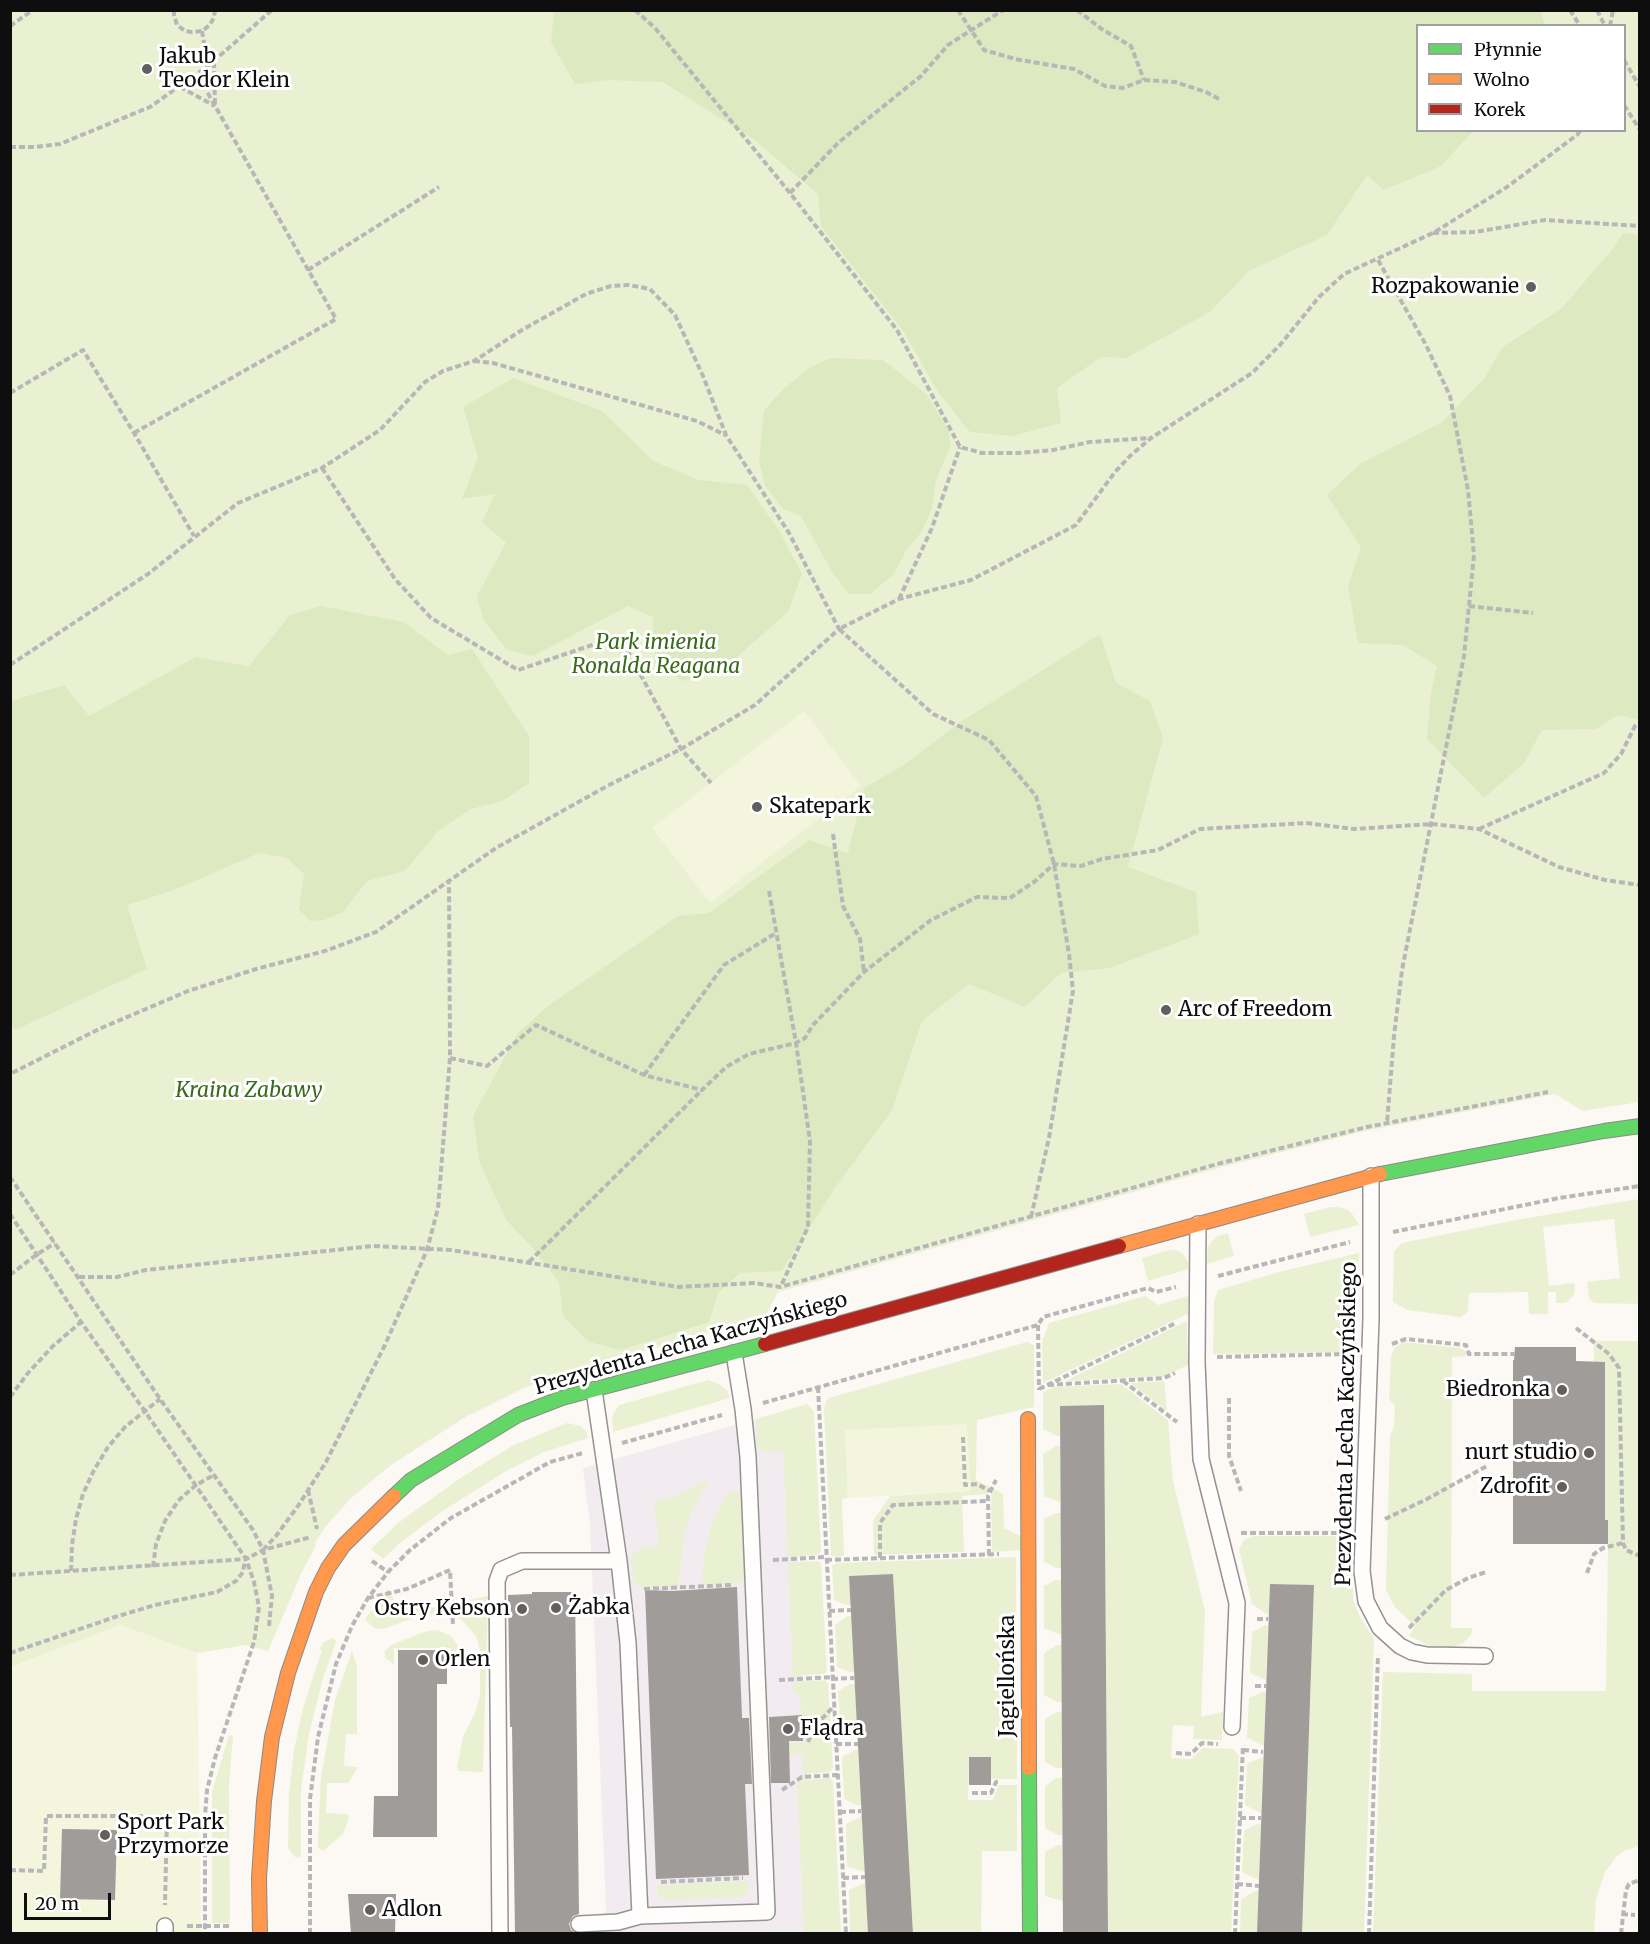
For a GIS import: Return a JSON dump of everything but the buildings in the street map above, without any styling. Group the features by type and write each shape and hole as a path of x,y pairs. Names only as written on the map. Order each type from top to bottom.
{"street":[{"name":"Prezydenta Lecha Kaczyńskiego","path":"260,1934 259,1878 264,1801 272,1737 288,1673 310,1606 328,1568 344,1545 373,1514 411,1480 477,1439 518,1415 562,1398 734,1353 1371,1176 1640,1126"},
{"name":"Jagiellońska","path":"1028,1419 1030,1934"}],"lane":[{"name":"Prezydenta Lecha Kaczyńskiego","path":"1371,1176 1370,1354 1362,1579 1366,1601 1380,1628 1400,1646 1412,1652 1427,1655 1485,1656"},
{"path":"1198,1224 1199,1437 1204,1475 1237,1603 1232,1727"},
{"path":"579,1924 618,1922 640,1916 767,1912 748,1457 734,1353"},
{"path":"594,1390 619,1561 628,1643 640,1916"},
{"path":"505,1927 497,1581 501,1570 522,1561 619,1561"}],"path":[{"path":"10,26 33,10"},
{"path":"174,10 177,25 185,31 192,32 202,31 210,25 214,17 214,10"},
{"path":"10,147 60,144 150,107 208,66 272,10"},
{"path":"635,10 655,28 790,193 897,330 960,447 982,453 1017,453 1053,450 1090,442 1151,438"},
{"path":"958,10 984,50 1015,59 1074,69 1105,86 1123,88 1144,80 1175,82 1206,92 1219,99"},
{"path":"790,193 839,142 921,76 948,45 1003,10"},
{"path":"1077,10 1102,30 1131,46 1144,80"},
{"path":"1570,10 1579,24"},
{"path":"1597,10 1604,24"},
{"path":"202,31 208,66"},
{"path":"214,61 215,106"},
{"path":"1626,63 1640,87"},
{"path":"180,87 215,106"},
{"path":"134,433 336,319 206,90"},
{"path":"1626,108 1640,130"},
{"path":"10,1074 99,1029 188,991 256,969 325,951 376,932 496,848 609,785 681,749 755,705 839,629 899,599 971,580 1076,525 1093,505 1115,472 1130,456 1151,438 1252,373 1280,345 1320,297 1344,274 1433,233 1507,187 1579,132"},
{"path":"309,270 439,187"},
{"path":"1433,233 1475,232 1545,220 1640,226"},
{"path":"1378,260 1426,345 1450,396 1468,490 1474,555 1464,656 1402,970 1387,1123"},
{"path":"10,665 148,574 238,503 322,468 380,430 425,382 443,371 474,361 522,330 586,294 620,285 650,289 675,315 688,340 726,435 789,533 839,629 933,714 989,740 1036,796 1054,864 1070,954 1073,991 1049,1138 1031,1217"},
{"path":"10,393 83,350 194,536"},
{"path":"474,361 493,363 697,421 726,435"},
{"path":"899,599 932,528 960,447"},
{"path":"322,468 395,579 430,618 518,670 607,640 625,646 681,749 711,783"},
{"path":"1469,606 1533,613"},
{"path":"1479,830 1604,773 1621,754 1635,726 1640,723"},
{"path":"529,1262 726,1067 749,1054 796,1043 805,1038 813,1024 864,972 931,920 977,897 1010,898 1034,882 1054,864 1081,866 1102,859 1158,850 1200,829 1306,823 1354,829 1432,824 1479,830 1559,867 1605,880 1640,885"},
{"path":"833,834 843,906 860,939 864,972"},
{"path":"263,1550 276,1536 326,1462 386,1345 427,1250 438,1208 450,1058 448,883"},
{"path":"769,891 796,1043 810,1141 808,1227 780,1287"},
{"path":"644,1075 724,965 776,933"},
{"path":"450,1058 487,1066 536,1025 644,1075 702,1090"},
{"path":"79,1277 117,1277 146,1270 373,1246 451,1250 678,1287 754,1283 780,1287 1221,1163 1387,1123 1548,1092"},
{"path":"10,1178 160,1399 253,1530 263,1550 272,1596 269,1630"},
{"path":"310,1934 310,1799 318,1737 336,1664 352,1626 368,1598 387,1572 410,1550 451,1518 550,1462 1038,1325 1043,1317 1148,1288 1156,1292 1372,1236 1559,1198 1640,1186"},
{"path":"10,1214 81,1322 246,1559 254,1582 259,1607 254,1642 215,1758 207,1790 203,1926 205,1934"},
{"path":"10,1275 55,1243"},
{"path":"1039,1389 1197,1312"},
{"path":"10,1398 28,1373 53,1346 81,1322"},
{"path":"1576,1328 1609,1354 1619,1368 1623,1543 1626,1550 1640,1556"},
{"path":"1048,1385 1164,1378 1208,1357 1386,1354 1391,1345 1406,1339 1466,1345 1469,1354 1515,1354"},
{"path":"1122,1380 1167,1416 1199,1437"},
{"path":"818,1387 846,1934"},
{"path":"1229,1398 1227,1445 1241,1491"},
{"path":"71,1571 76,1519 83,1494 94,1470 125,1427 160,1399"},
{"path":"963,1437 965,1485 977,1484 990,1491"},
{"path":"1382,1521 1487,1466"},
{"path":"153,1567 156,1544 165,1521 178,1501 196,1485 214,1475"},
{"path":"988,1555 988,1501 996,1479"},
{"path":"308,1490 315,1524 320,1536"},
{"path":"880,1558 880,1523 893,1505 988,1501"},
{"path":"1231,1533 1363,1533"},
{"path":"1587,1573 1594,1554 1603,1548 1623,1543"},
{"path":"753,1562 826,1558 1029,1554"},
{"path":"10,1575 246,1559"},
{"path":"10,1653 155,1605 217,1592 236,1581 243,1572 246,1559"},
{"path":"368,1598 407,1589 450,1570 453,1624"},
{"path":"1369,1934 1378,1644 1417,1621 1446,1590 1468,1578 1486,1572"},
{"path":"645,1589 738,1585"},
{"path":"829,1611 851,1610"},
{"path":"757,1681 854,1678"},
{"path":"808,1742 814,1727 834,1706"},
{"path":"1176,1753 1191,1754 1202,1743 1222,1744"},
{"path":"836,1744 858,1744"},
{"path":"1233,1745 1263,1752"},
{"path":"762,1791 785,1789 802,1777 838,1775"},
{"path":"840,1812 861,1810"},
{"path":"10,1870 44,1871 46,1816 167,1816 165,1930"},
{"path":"1240,1818 1261,1818"},
{"path":"843,1878 865,1877"},
{"path":"657,1882 749,1878"},
{"path":"1621,1934 1626,1890 1629,1884 1640,1880"},
{"path":"1237,1884 1259,1886"},
{"path":"1622,1914 1635,1915"},
{"path":"203,1926 236,1926"}],"shaded area":[{"path":"788,1410 815,1933 607,1933 590,1525 583,1468"}],"green space":[{"path":"1540,10 1545,24 1416,24 1416,132 1472,132 1441,166 1384,190 1367,175 1327,235 1249,271 1210,312 1126,358 1101,357 1057,388 1061,423 1012,436 970,432 938,392 904,332 821,226 818,194 752,138 663,82 608,80 575,84 551,42 554,11"},
{"name":"Park imienia Ronalda Reagana","path":"11,11 1639,11 1639,1102 1583,1111 1555,1094 1365,1131 1222,1167 778,1292 765,1317 571,1372 522,1389 467,1416 391,1465 351,1498 326,1526 314,1544 316,1545 268,1651 246,1645 197,1653 120,1625 11,1667"},
{"path":"1623,233 1640,235 1639,720 1618,715 1596,729 1542,730 1524,763 1484,798 1427,739 1431,693 1437,666 1403,645 1358,643 1348,586 1361,547 1327,495 1360,464 1442,422 1483,380 1503,347 1562,308 1612,250"},
{"path":"831,358 883,360 927,395 949,431 950,447 936,480 932,508 922,531 906,551 893,575 870,594 849,594 831,570 801,516 783,509 765,485 759,460 764,411 783,389 811,367"},
{"path":"513,378 602,411 653,461 699,480 747,485 780,532 802,574 788,612 722,670 685,681 655,667 653,617 628,606 533,656 507,650 483,619 477,596 506,543 482,522 495,494 462,499 478,457 463,407"},
{"path":"321,606 403,622 448,655 472,649 529,736 529,783 502,801 471,809 438,831 405,871 367,881 343,912 324,920 310,921 299,909 304,874 287,858 259,853 174,890 127,905 147,969 15,1030 10,1024 11,701 64,685 89,716 196,657 249,666 290,615"},
{"path":"1100,634 1116,683 1150,701 1163,738 1128,867 1196,892 1199,934 1110,968 1061,973 1025,1007 969,984 922,1021 892,1110 835,1188 781,1271 740,1273 718,1293 709,1322 621,1350 589,1342 563,1316 559,1282 532,1247 507,1221 480,1164 473,1116 518,1033 548,1006 678,916 709,913 809,840 848,853 864,788 904,765 959,723"},
{"name":"Skatepark","path":"804,711 861,786 710,903 652,828"},
{"path":"1639,1199 1639,1304 1594,1303 1589,1298 1587,1282 1620,1278 1614,1219 1543,1227 1549,1286 1574,1283 1575,1288 1574,1295 1566,1303 1556,1303 1556,1292 1548,1292 1548,1314 1529,1314 1528,1292 1469,1293 1468,1312 1461,1317 1407,1310 1393,1302 1394,1251 1402,1243 1516,1220"},
{"path":"1331,1207 1348,1210 1359,1225 1310,1237 1304,1214"},
{"path":"1228,1233 1234,1256 1207,1264 1210,1243 1218,1236"},
{"path":"1169,1250 1183,1254 1189,1269 1148,1281 1142,1258"},
{"path":"1359,1253 1356,1352 1213,1354 1214,1301 1218,1290 1279,1272"},
{"path":"1145,1296 1158,1305 1188,1296 1188,1314 1043,1383 1042,1342 1049,1323"},
{"path":"1187,1321 1188,1365 1164,1376 1065,1381"},
{"path":"1594,1341 1639,1341 1639,1844 1617,1856 1605,1872 1596,1899 1594,1933 1373,1934 1383,1672 1472,1674 1472,1691 1606,1691 1608,1520 1605,1520 1605,1362 1594,1362"},
{"path":"1027,1342 1034,1345 1034,1407 977,1420 976,1480 990,1487 986,1494 962,1496 964,1552 874,1555 873,1521 890,1496 970,1491 845,1430 848,1498 842,1499 844,1556 831,1555 824,1408 827,1400"},
{"path":"1404,1342 1459,1348 1466,1351 1466,1356 1452,1357 1451,1628 1472,1628 1472,1630 1471,1635 1463,1643 1449,1649 1432,1647 1409,1636 1415,1626 1394,1606 1386,1589 1390,1435 1394,1427 1395,1407 1389,1398 1391,1356 1395,1347"},
{"path":"708,1380 721,1385 727,1390 730,1398 613,1432 612,1417 619,1405"},
{"path":"1164,1381 1167,1411 1130,1383"},
{"path":"1121,1384 1168,1420 1173,1481 1205,1611 1201,1717 1223,1712 1222,1740 1193,1739 1194,1726 1173,1725 1171,1758 1191,1759 1203,1748 1233,1749 1239,1756 1231,1933 1108,1933 1104,1406 1060,1406 1060,1436 1057,1436 1043,1429 1043,1392 1054,1387"},
{"path":"807,1404 814,1411 821,1552 817,1555 788,1557 783,1452 762,1451 757,1445 756,1419"},
{"path":"567,1423 581,1426 588,1438 544,1452 506,1471 438,1514 383,1559 371,1549 398,1523 459,1479 512,1446"},
{"path":"967,1424 971,1491 848,1498 845,1430"},
{"path":"1060,1446 1060,1502 1044,1496 1043,1454"},
{"path":"711,1478 692,1510 684,1534 678,1586 638,1587 633,1579 631,1560 633,1553 641,1548 659,1546 654,1502 673,1498"},
{"path":"994,1489 1003,1494 1004,1528 1022,1537 1022,1550 992,1552 991,1494"},
{"path":"731,1491 738,1493 741,1499 745,1582 704,1585 702,1577 704,1555 711,1525"},
{"path":"1061,1513 1061,1568 1044,1562 1044,1519"},
{"path":"1254,1536 1352,1536 1353,1600 1360,1617 1374,1639 1364,1933 1302,1933 1314,1586 1270,1584 1269,1614 1252,1604 1239,1549 1244,1540"},
{"path":"1016,1557 1017,1779 991,1779 991,1757 969,1757 968,1800 993,1800 998,1785 1017,1785 1017,1851 982,1851 981,1933 913,1933 893,1574 849,1576 851,1605 846,1605 834,1600 832,1565"},
{"path":"818,1561 821,1563 827,1671 824,1674 793,1676 788,1562"},
{"path":"1061,1580 1061,1635 1044,1628 1044,1586"},
{"path":"388,1588 398,1608 432,1608 488,1596 483,1772 459,1771 457,1768 463,1737 475,1713 480,1696 480,1650 476,1636 462,1620 443,1613 421,1615 384,1629 374,1628 365,1619"},
{"path":"847,1616 851,1616 854,1672 837,1667 835,1625"},
{"name":"Sport Park Przymorze","path":"120,1625 197,1653 201,1933 11,1933 11,1667"},
{"path":"1265,1625 1268,1626 1266,1680 1250,1673 1252,1632"},
{"path":"437,1630 451,1636 457,1644 460,1656 455,1663 451,1664 451,1648 394,1648 394,1664 385,1658 385,1651 391,1645 427,1631"},
{"path":"334,1638 336,1642 323,1678 309,1734 301,1790 301,1854 299,1858 295,1857 288,1848 289,1793 294,1750 303,1708 322,1650 319,1649 324,1642"},
{"path":"1061,1645 1062,1702 1057,1702 1044,1695 1044,1653"},
{"path":"352,1651 357,1666 357,1734 346,1734 344,1766 358,1767 348,1783 327,1783 326,1813 347,1814 349,1818 343,1834 323,1851 318,1848 321,1777 335,1700"},
{"path":"825,1680 828,1684 833,1768 830,1772 803,1774 802,1754 777,1755 776,1744 805,1742 799,1693 794,1693 793,1682"},
{"path":"850,1684 855,1684 858,1738 841,1733 838,1691"},
{"path":"1266,1692 1264,1746 1247,1738 1249,1698"},
{"path":"1057,1712 1062,1712 1062,1768 1056,1768 1045,1762 1045,1719"},
{"path":"229,1735 233,1736 229,1784 230,1923 212,1923 212,1792"},
{"path":"858,1750 861,1805 844,1799 842,1757"},
{"path":"1263,1758 1261,1813 1245,1805 1247,1764"},
{"path":"830,1778 833,1782 841,1932 840,1934 804,1933 797,1785 803,1780"},
{"path":"1056,1778 1062,1778 1062,1835 1045,1828 1045,1786"},
{"path":"862,1816 865,1872 847,1866 846,1824"},
{"path":"1261,1824 1259,1880 1242,1872 1244,1831"},
{"path":"1062,1845 1063,1901 1045,1896 1045,1852"},
{"path":"748,1881 748,1891 742,1897 667,1900 657,1895 657,1885"},
{"path":"866,1882 868,1933 853,1933 850,1932 849,1890"},
{"path":"1259,1891 1257,1933 1240,1934 1241,1899"}],"traffic: fast":[{"path":"1380,1174 1640,1126"},
{"path":"394,1496 411,1480 518,1415 562,1398 765,1344"},
{"path":"1029,1768 1030,1934"}],"traffic: slow":[{"path":"1119,1246 1380,1174"},
{"path":"1028,1419 1029,1768"},
{"path":"260,1934 259,1878 264,1801 272,1737 288,1673 316,1592 328,1568 344,1545 394,1496"}],"traffic: jam":[{"path":"765,1344 1119,1246"}],"place":[{"name":"Jakub Teodor Klein","path":"147,69"},
{"name":"Rozpakowanie","path":"1531,287"},
{"name":"Skatepark","path":"757,807"},
{"name":"Arc of Freedom","path":"1166,1010"},
{"name":"Biedronka","path":"1562,1390"},
{"name":"nurt studio","path":"1589,1453"},
{"name":"Zdrofit","path":"1562,1487"},
{"name":"Żabka","path":"556,1608"},
{"name":"Ostry Kebson","path":"522,1609"},
{"name":"Orlen","path":"423,1660"},
{"name":"Flądra","path":"788,1729"},
{"name":"Sport Park Przymorze","path":"105,1835"},
{"name":"Adlon","path":"370,1910"}],"park label":[{"name":"Kraina Zabawy","path":"249,1091"}]}
